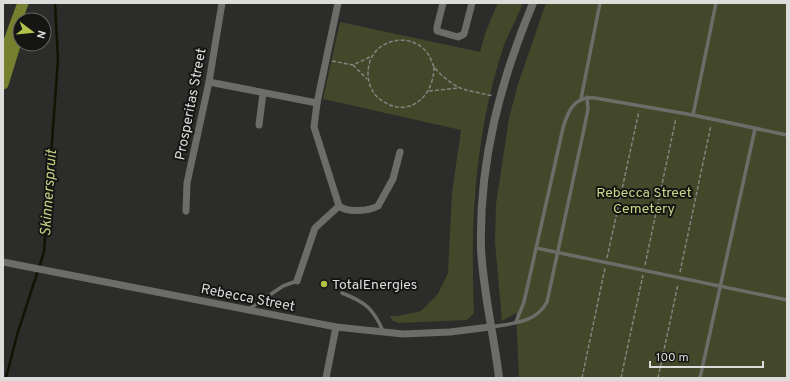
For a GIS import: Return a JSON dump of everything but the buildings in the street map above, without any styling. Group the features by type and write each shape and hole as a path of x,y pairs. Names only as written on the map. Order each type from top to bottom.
{"main road":[{"path":"3,57 23,3"},
{"path":"3,84 13,52"}],"street":[{"name":"Prosperitas Street","path":"186,211 188,183 209,82 222,3"},
{"path":"338,3 317,103 314,127 339,206 344,209 366,210 378,206 392,179 400,152"},
{"path":"443,3 437,31 458,37 464,34 472,3"},
{"path":"499,378 490,327 481,249 483,197 488,152 503,83 533,3"},
{"path":"209,82 317,103"},
{"path":"259,125 263,93"},
{"path":"297,281 317,224 339,206"},
{"name":"Rebecca Street","path":"3,262 336,327 383,333 426,334 490,327"},
{"path":"326,378 336,327"}],"lane":[{"path":"581,99 600,3"},
{"path":"693,115 716,3"},
{"path":"490,327 532,318 543,309 547,302 586,117 587,97"},
{"path":"516,322 524,302 563,128 568,112 575,102 587,97 640,105 787,135"},
{"path":"700,378 755,128"},
{"path":"536,248 787,300"},
{"path":"248,310 283,286 297,281"},
{"path":"342,294 354,298 369,307 376,315 383,333"}],"path":[{"path":"368,80 368,69 372,56 380,47 388,42 405,40 421,46 427,52 434,67 459,88"},
{"path":"326,60 353,64 372,56"},
{"path":"353,64 368,80 374,94 380,100 397,106 414,104 422,100 429,92 434,77 434,67"},
{"path":"429,92 434,90 459,88 493,96"},
{"path":"582,378 640,105"},
{"path":"620,378 677,112"},
{"path":"658,378 712,119"}],"green space":[{"path":"498,3 523,3 503,48 486,113 480,146 474,212 474,313 467,320 399,323 393,321 390,316 398,316 421,311 438,294 448,273 452,193 461,130 323,99 340,22 480,52 486,31"},
{"name":"Rebecca Street Cemetery","path":"546,3 787,3 787,378 519,378 516,313 502,321 495,242 496,204 509,118 518,84"}],"waterway":[{"name":"Skinnerspruit","path":"6,378 17,335 44,252 58,59 55,3"}],"place":[{"name":"TotalEnergies","path":"324,284"}]}
